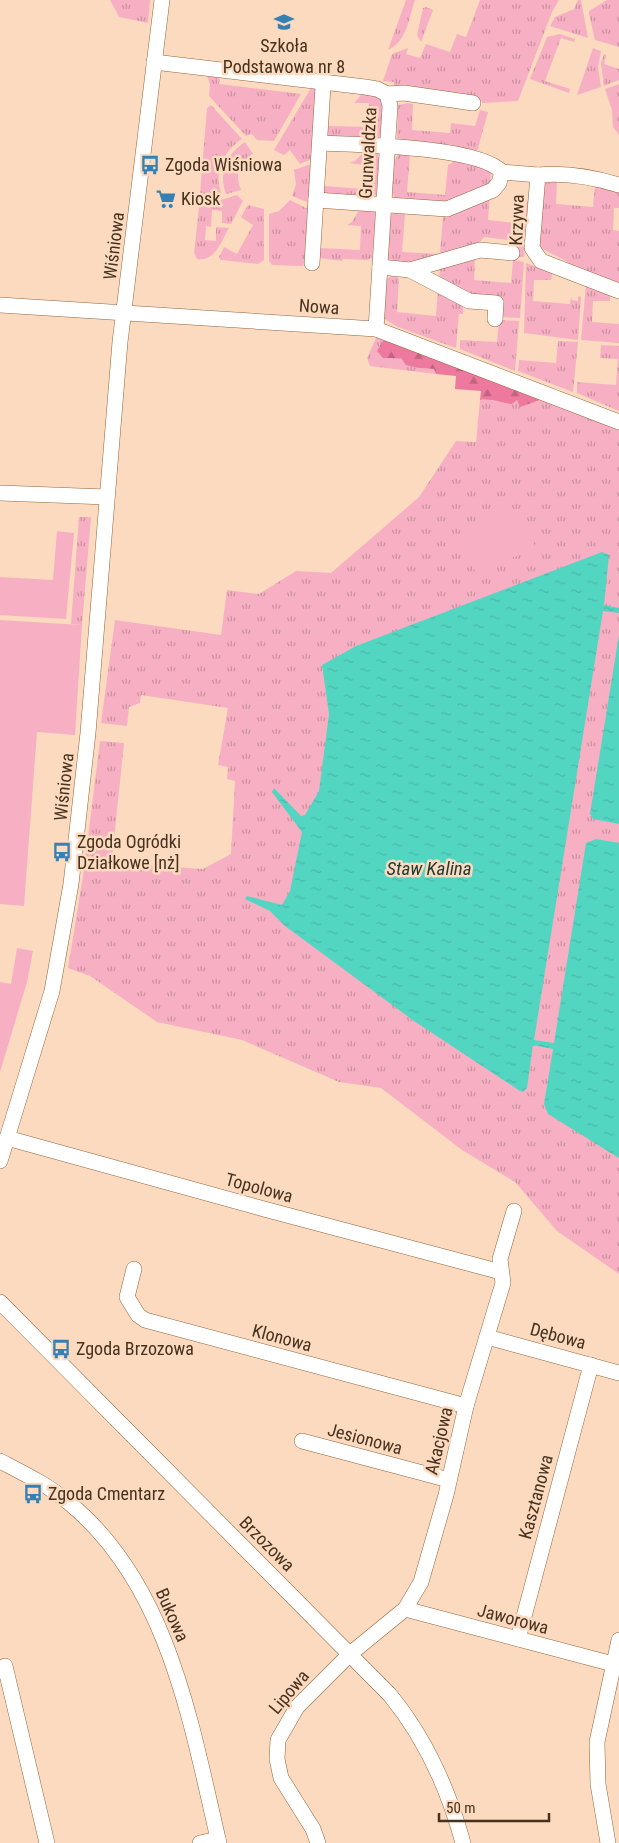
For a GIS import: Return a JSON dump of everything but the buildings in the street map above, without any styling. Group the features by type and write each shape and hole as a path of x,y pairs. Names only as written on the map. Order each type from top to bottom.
{"street":[{"name":"Wiśniowa","path":"0,1161 47,1010 63,938 82,795 124,313 162,0"},
{"name":"Grunwaldzka","path":"154,62 364,87 377,89 387,94 390,106 376,329"},
{"path":"312,263 323,86"},
{"path":"387,94 404,93 473,104"},
{"path":"320,143 387,146 454,154 495,164 502,172 538,175"},
{"path":"316,200 447,209 493,190 499,183 502,172"},
{"name":"Krzywa","path":"619,185 595,178 559,174 538,175 532,240 535,255 541,261 619,291"},
{"path":"380,267 410,270 480,250 512,253"},
{"path":"410,270 469,301 496,303 495,318"},
{"name":"Nowa","path":"0,305 376,329 619,422"},
{"path":"0,493 107,498"},
{"name":"Topolowa","path":"7,1138 274,1212 501,1272"},
{"name":"Akacjowa","path":"350,1654 405,1609 421,1582 449,1480 466,1406 502,1283 500,1259 514,1211"},
{"name":"Klonowa","path":"134,1269 127,1297 134,1310 145,1320 466,1406"},
{"name":"Brzozowa","path":"0,1302 390,1694 428,1749 451,1800 463,1843"},
{"name":"Dębowa","path":"487,1337 619,1373"},
{"name":"Kasztanowa","path":"518,1639 591,1365"},
{"name":"Jesionowa","path":"302,1441 449,1480"},
{"name":"Bukowa","path":"0,1461 69,1503 103,1537 137,1585 165,1643 184,1698 219,1841"},
{"name":"Jaworowa","path":"405,1609 612,1664"},
{"path":"608,1843 598,1784 597,1742 612,1664 619,1640"},
{"name":"Lipowa","path":"318,1843 313,1829 281,1778 277,1758 278,1740 297,1707 350,1654"},
{"path":"5,1666 47,1843"},
{"path":"200,1843 219,1841"}],"green space":[{"path":"110,0 150,0 148,23 119,17"},
{"path":"406,0 415,0 406,28 399,41 388,50"},
{"path":"480,0 559,0 552,12 518,101 482,103 482,101 394,87 394,82 383,81 392,54 408,48 406,54 420,58 426,44 450,52 457,34 466,37"},
{"path":"578,0 581,0 588,38 550,26 555,17 574,9"},
{"path":"607,0 619,0 619,47 595,40 589,11"},
{"path":"426,7 433,10 421,42 417,35 423,8"},
{"path":"560,34 575,39 574,42 561,38 545,81 570,89 569,93 530,79 547,37"},
{"path":"593,48 601,51 598,67 601,87 577,95"},
{"path":"604,54 606,55 604,64 619,69 619,80 604,86 601,63"},
{"path":"207,76 220,77 219,84 301,94 274,141 257,140 252,134 246,136 209,96 210,84"},
{"path":"619,84 619,135 613,127 612,110 605,89"},
{"path":"311,88 318,89 314,158 300,164 290,150 284,155 274,150"},
{"path":"362,94 375,95 383,100 381,136 376,139 323,136 329,102 328,126 368,127 369,103 354,103"},
{"path":"413,104 412,130 450,133 451,123 475,126 480,110 488,112 476,155 397,140 398,105"},
{"path":"211,105 242,139 225,156 219,170 219,186 222,195 204,199 200,194 207,108"},
{"path":"245,142 253,154 244,161 239,169 238,179 241,190 226,194 223,178 226,164 233,152"},
{"path":"364,152 377,153 380,160 376,195 321,194 322,161 326,162 324,186 363,189 365,165 349,163 355,161"},
{"path":"399,154 410,155 407,192 445,195 448,165 457,160 492,167 490,185 447,205 395,198 392,188 392,175 394,163"},
{"path":"314,163 312,204 292,196 296,184 294,170"},
{"path":"557,181 556,204 593,207 595,184 619,192 619,208 614,208 613,230 619,231 619,287 575,270 566,261 539,247 542,184"},
{"path":"490,194 488,220 525,224 527,201 530,201 524,257 514,257 515,241 484,237 476,247 409,266 387,259 390,217 393,213 405,214 402,252 440,254 443,216"},
{"path":"237,195 243,201 231,224 222,223 222,211 212,210 211,227 206,226 205,240 216,241 216,227 229,228 213,254 203,259 197,259 194,253 199,207"},
{"path":"290,200 310,210 307,262 302,266 272,265 269,261 269,214 279,211"},
{"path":"248,205 264,209 264,260 258,264 221,260 219,257 224,247 237,254 253,225 241,217"},
{"path":"359,210 374,211 376,215 372,258 367,260 343,259 342,261 319,258 320,248 360,250 361,226 347,225 352,222"},
{"path":"484,254 483,258 475,258 474,280 511,283 513,260 524,262 520,318 499,317 439,280 440,266"},
{"path":"526,263 552,273 551,280 534,280 533,301 570,304 571,297 572,300 578,301 578,296 581,297 578,340 524,333"},
{"path":"391,276 399,278 397,312 436,316 438,289 463,304 463,314 459,314 456,348 398,327 383,318 386,279"},
{"path":"586,285 610,295 610,301 593,301 592,322 619,324 619,343 581,340"},
{"path":"499,320 519,321 515,371 460,349 460,340 497,342"},
{"path":"377,336 391,341 402,358 419,368 434,369 436,374 370,366 367,358"},
{"path":"383,341 391,341 543,399 520,407 517,400 512,404 480,400 481,391 455,389 456,376 436,374 434,369 406,365 401,358 383,358 377,351"},
{"path":"558,341 578,342 573,392 518,371 519,360 556,363"},
{"path":"601,345 619,346 619,411 577,393 577,382 616,385 618,359 600,358"},
{"path":"488,399 500,402 521,400 531,402 543,399 619,428 619,1274 557,1231 515,1182 462,1150 381,1088 339,1082 242,1040 157,1022 90,976 68,968 84,870 100,741 124,743 112,859 125,864 203,869 231,854 235,781 227,779 228,767 218,765 228,708 141,695 140,703 129,707 127,726 101,723 115,620 221,635 227,590 259,594 296,571 331,573 419,497 456,441 476,442 480,400"},
{"path":"521,508 536,549 475,571 460,531"},
{"path":"79,517 91,517 82,625 71,624"},
{"path":"57,531 74,533 66,619 0,615 0,577 53,580"},
{"path":"0,620 82,625 75,735 37,732 24,906 0,904"},
{"path":"17,948 33,951 27,982 0,1072 0,982 11,984"}],"water":[{"name":"Staw Kalina","path":"602,552 609,555 604,605 619,608 619,613 603,611 534,1040 554,1043 586,843 596,839 619,843 619,1158 548,1114 544,1104 553,1049 533,1045 527,1088 523,1092 520,1091 414,1021 285,926 270,911 245,899 247,896 282,905 290,891 302,832 272,792 274,788 301,816 305,815 319,791 329,714 322,665 356,646"},
{"path":"619,635 619,824 593,819 590,814"}],"place":[{"name":"Szkoła Podstawowa nr 8","path":"284,22"},
{"name":"Zgoda Wiśniowa","path":"150,165"},
{"name":"Kiosk","path":"166,199"},
{"name":"Zgoda Ogródki Działkowe [nż]","path":"62,852"},
{"name":"Zgoda Brzozowa","path":"61,1349"},
{"name":"Zgoda Cmentarz","path":"33,1494"}]}
